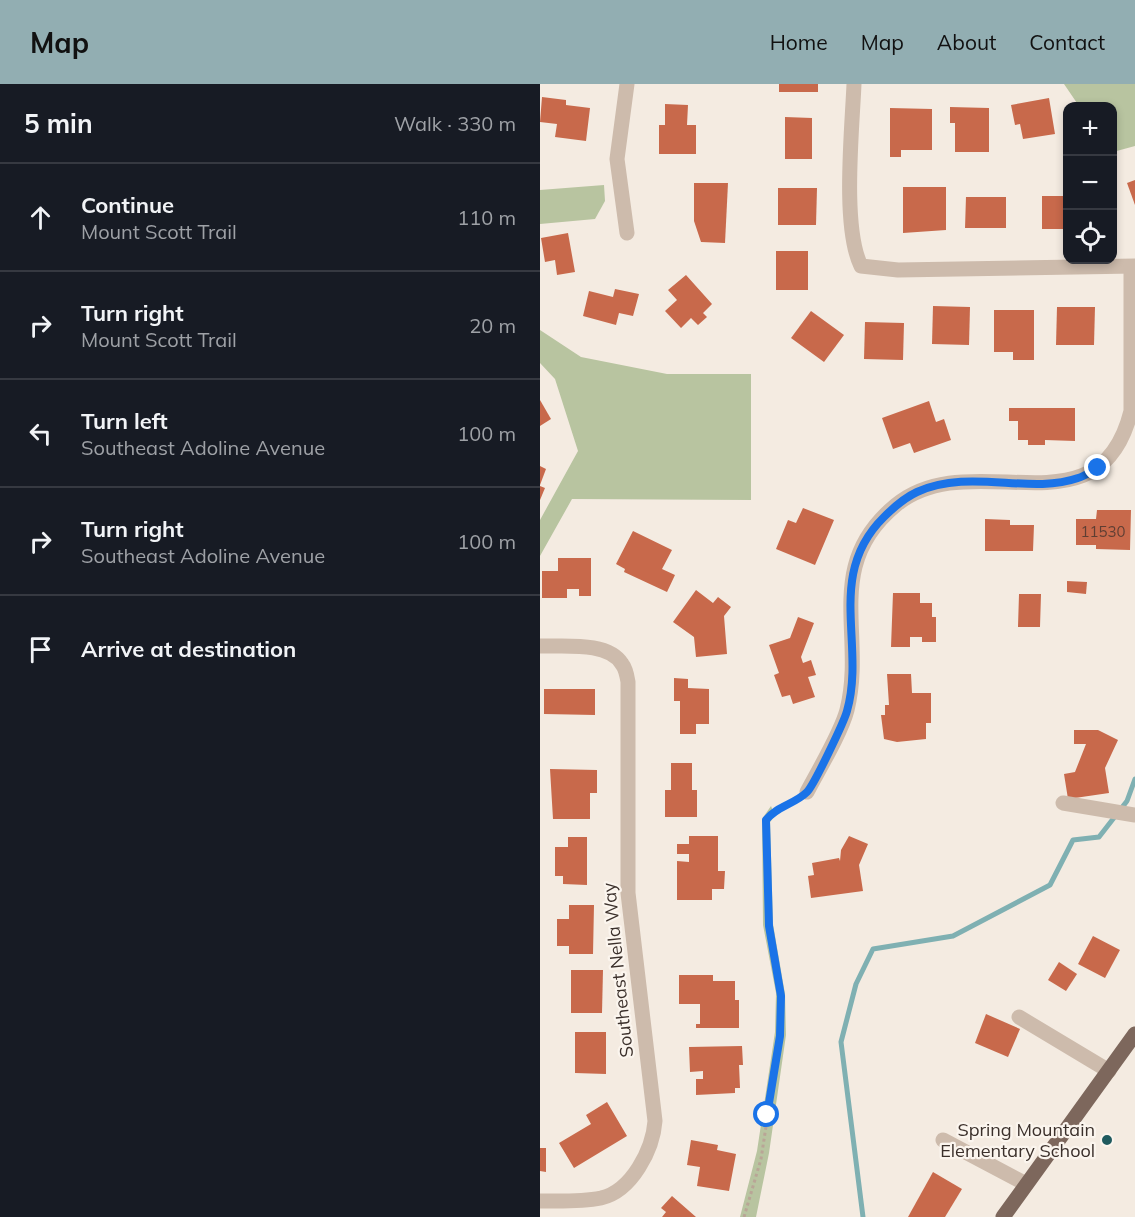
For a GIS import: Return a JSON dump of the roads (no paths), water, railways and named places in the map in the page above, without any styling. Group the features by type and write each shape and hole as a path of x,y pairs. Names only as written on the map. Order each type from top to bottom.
{"main road":[{"path":"1003,1217 1135,1034"}],"street":[{"path":"627,84 617,159 627,233"},
{"path":"807,792 847,712 851,688 850,598 853,570 863,544 875,525 896,505 915,492 939,484 966,480 1059,482 1078,478 1098,468 1115,452 1125,433 1131,411 1133,267 872,269 861,267 854,251 850,214 854,84"},
{"name":"Southeast Nella Way","path":"540,646 602,650 616,657 623,665 628,682 626,841 628,893 655,1121 654,1138 639,1166 623,1185 604,1197 584,1201 540,1201"},
{"path":"1063,803 1132,815"},
{"path":"1019,1017 1109,1071"},
{"path":"943,1140 1026,1184"}],"waterway":[{"path":"863,1217 841,1042 856,984 873,949 953,936 1050,885 1073,840 1099,837 1127,801 1135,779"}],"place":[{"name":"Spring Mountain Elementary School","path":"1107,1140"}]}
